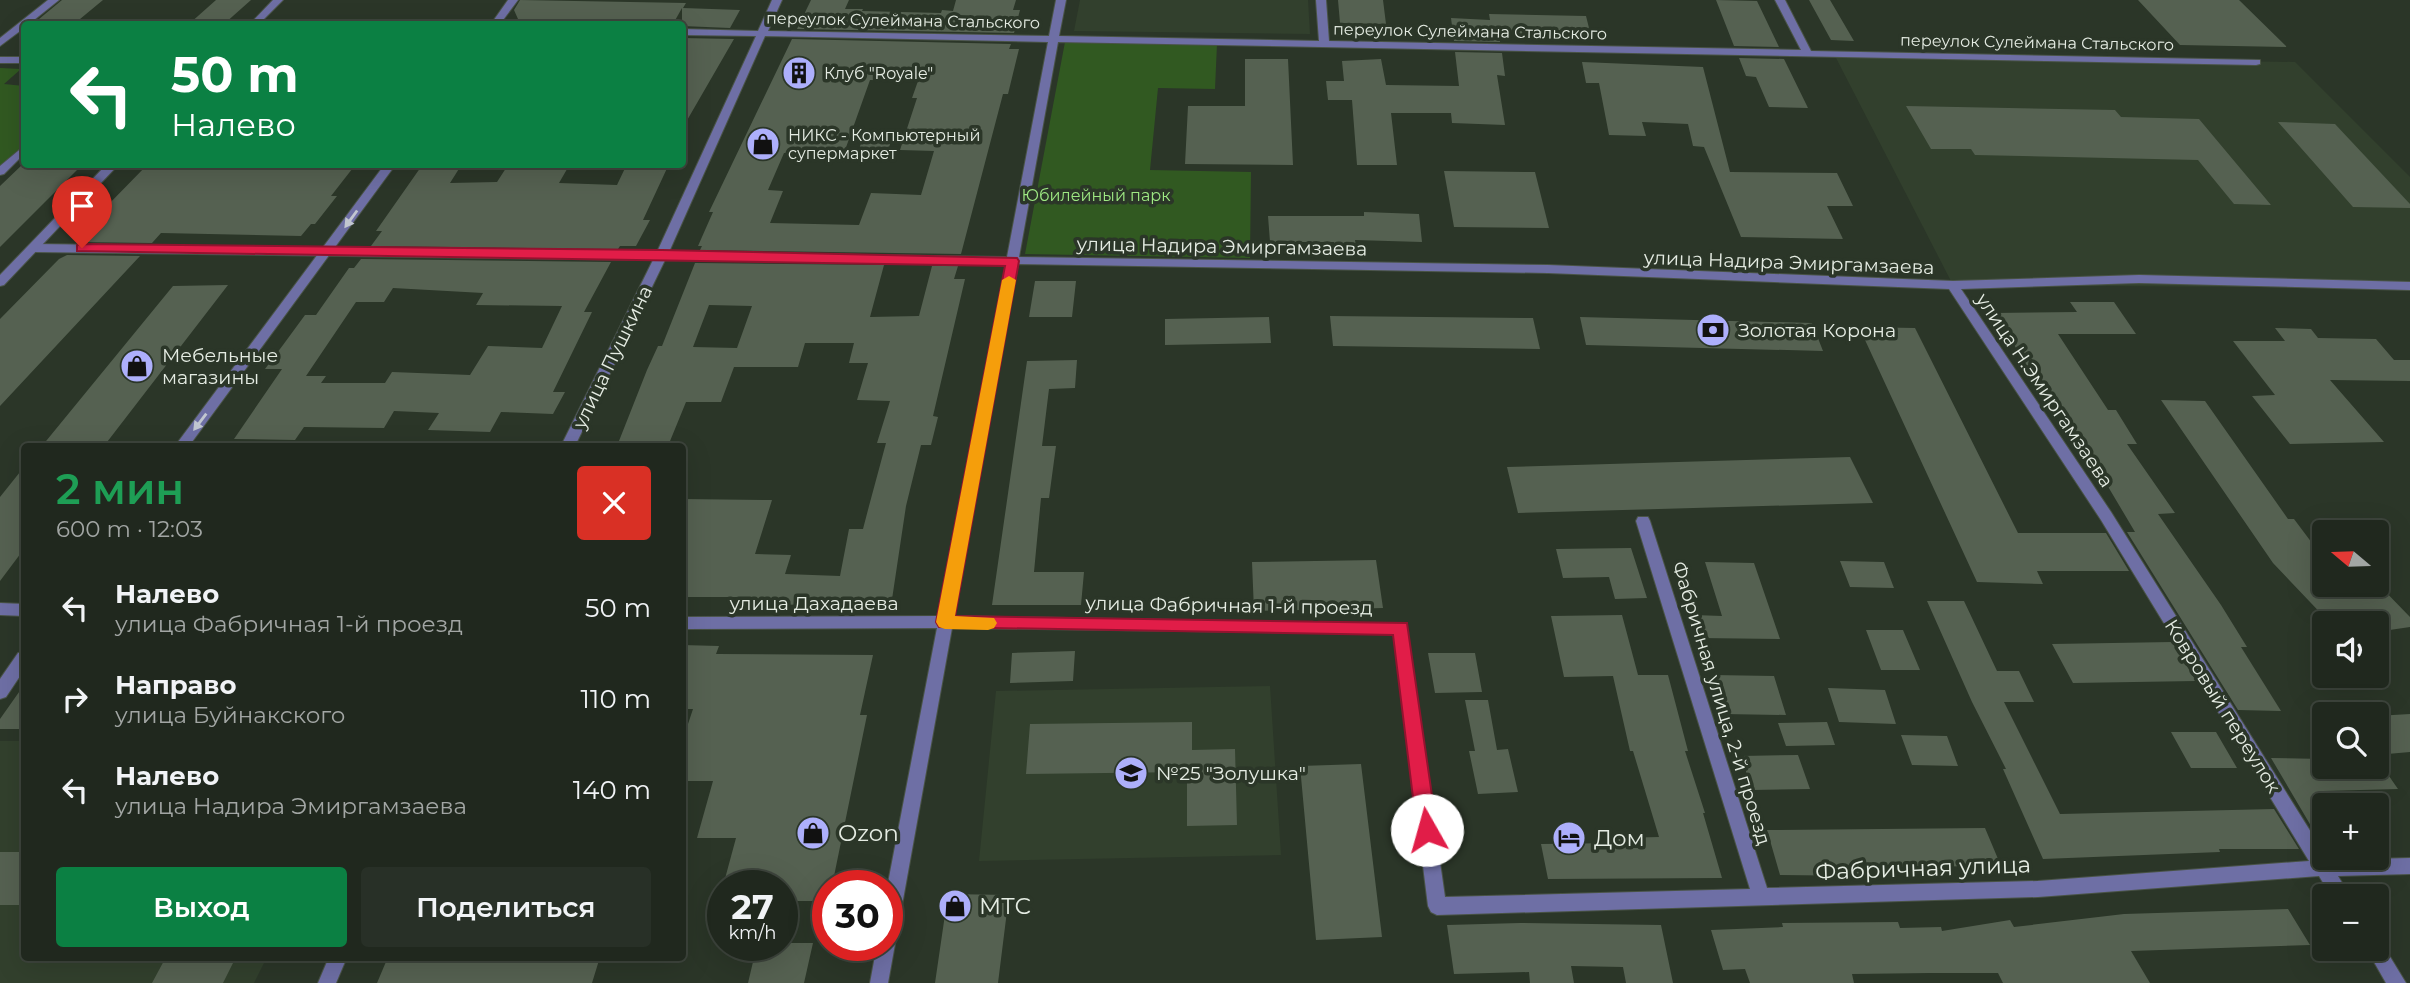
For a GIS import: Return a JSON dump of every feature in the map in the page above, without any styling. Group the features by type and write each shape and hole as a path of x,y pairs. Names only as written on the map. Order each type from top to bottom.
{"street":[{"path":"28,21 54,0"},
{"path":"257,21 278,0"},
{"path":"497,21 513,0"},
{"name":"улица Пушкина","path":"569,443 662,254 777,0"},
{"path":"899,870 1061,0"},
{"path":"1321,0 1324,44"},
{"path":"1780,0 1808,54"},
{"path":"0,43 21,26"},
{"name":"переулок Сулеймана Стальского","path":"686,32 2256,62"},
{"path":"0,60 21,60"},
{"path":"0,172 21,152"},
{"path":"0,282 110,168"},
{"path":"184,443 388,168"},
{"name":"улица Надира Эмиргамзаева","path":"34,248 662,254 1521,268 1953,285 2139,279 2410,286"},
{"name":"улица Н.Эмиргамзаева","path":"1953,285 2106,516"},
{"name":"Ковровый переулок","path":"2106,516 2312,850"},
{"name":"Фабричная улица, 2-й проезд","path":"1643,522 1761,897"},
{"path":"0,609 21,610"},
{"name":"улица Дахадаева","path":"686,623 945,622"},
{"name":"улица Фабричная 1-й проезд","path":"945,622 1401,628 1437,906"},
{"path":"0,692 21,662"},
{"name":"Фабричная улица","path":"2389,866 2410,866"},
{"name":"Фабричная улица","path":"1437,906 2038,889 2312,869"},
{"path":"327,983 336,961"},
{"path":"879,983 883,961"},
{"path":"2383,961 2397,983"}],"shaded area":[{"path":"1080,0 1308,0 1310,34 1074,31"},
{"path":"1834,54 2295,62 2410,177 2410,288 1953,285"},
{"name":"№25 \"Золушка\"","path":"1270,686 1281,855 979,861 996,691"},
{"path":"0,741 21,741 21,961 265,961 254,983 0,983"}],"green space":[{"name":"Юбилейный парк","path":"1065,42 1217,44 1215,89 1158,88 1150,170 1251,172 1250,258 1025,254"},
{"path":"0,68 21,69 4,84 21,86 21,150 0,169"}],"building":[{"path":"62,0 103,0 78,21 37,21"},
{"path":"216,0 251,0 227,21 192,21"},
{"path":"520,0 686,3 683,8 740,10 730,28 686,26 686,21 682,21 682,8 675,21 518,19 514,10"},
{"path":"811,0 849,0 845,9 863,9 862,11 941,13 942,10 953,11 956,0 1016,0 1013,10 1020,10 1014,33 797,29"},
{"path":"1338,0 1383,0 1386,24 1340,23"},
{"path":"1716,0 1757,1 1779,47 1734,46"},
{"path":"1809,0 1830,0 1854,41 1831,40"},
{"path":"2138,0 2239,0 2287,47 2180,45"},
{"path":"1489,14 1586,16 1591,36 1499,34 1500,42 1454,41 1451,18 1490,20"},
{"path":"686,38 734,39 686,122"},
{"path":"792,39 1011,44 1009,49 1019,49 1008,94 1003,94 961,254 700,250 702,246 698,246 713,212 709,212","holes":["870,80 918,81 912,98 917,98 900,150 934,151 921,195 871,193 859,225 770,223 783,191 768,190 784,153 844,153"]},
{"path":"1455,52 1502,53 1505,76 1497,75 1505,125 1452,123 1451,113 1391,113 1397,165 1357,165 1352,100 1328,100 1326,81 1344,81 1342,61 1381,59 1386,85 1459,86"},
{"path":"1739,58 1784,59 1808,108 1769,107 1756,77 1746,76"},
{"path":"1245,59 1288,59 1293,165 1185,164 1188,106 1245,106"},
{"path":"1582,62 1703,67 1730,172 1837,173 1853,206 1827,206 1843,239 1741,237 1704,147 1693,146 1688,124 1642,122 1646,136 1609,135 1599,83 1586,83"},
{"path":"1906,106 2115,110 2121,117 2199,119 2271,205 2234,204 2198,160 1975,155 1971,149 1931,149"},
{"path":"2278,122 2335,124 2410,204 2410,208 2353,207"},
{"path":"862,140 891,140 886,159 856,159"},
{"path":"21,166 79,168 0,247 0,186"},
{"path":"144,168 353,168 331,196 337,196 315,224 311,224 301,236 161,233 152,243 79,242 111,208 105,208"},
{"path":"420,168 459,168 450,183 497,182 506,168 568,168 559,183 617,185 625,168 667,168 643,220 650,220 636,246 620,246 618,249 371,246 382,231 376,231"},
{"path":"1444,171 1535,172 1549,228 1454,227"},
{"path":"1364,212 1419,214 1422,242 1355,240 1356,248 1334,248 1334,242 1270,242 1268,216 1364,216"},
{"path":"67,255 140,256 0,406 0,319 59,259"},
{"path":"361,259 611,262 584,312 592,312 553,392 565,392 553,414 501,412 490,432 428,430 439,413 394,411 384,428 304,427 295,440 234,439 282,369 265,369 305,315 316,315 349,268 354,268","holes":["393,288 483,293 476,305 562,306 542,348 488,346 470,375 392,372 385,383 321,383 326,376 306,376 356,302 384,302"]},
{"path":"695,263 884,265 870,317 919,316 932,266 958,266 954,279 965,279 933,416 938,417 931,445 921,445 906,506 891,606 744,604 746,597 686,597 686,499 772,500 755,554 791,555 785,574 840,576 849,529 863,529 886,443 877,443 890,401 857,400 868,363 849,363 854,343 805,343 798,367 734,367 721,402 686,402 669,443 618,443 658,346 662,346","holes":["709,305 752,306 737,348 693,347"]},
{"path":"1035,281 1076,281 1072,317 1029,317"},
{"name":"Мебельные магазины","path":"228,285 106,443 44,443 173,286"},
{"path":"2070,302 2114,302 2136,334 2058,334 2108,410 2116,410 2137,444 2127,444 2175,513 2158,514 2221,605 2247,647 2241,647 2281,711 2238,710 2127,532 2135,532 2056,399 2048,399 1994,313 2077,312"},
{"path":"1330,316 1533,318 1540,349 1333,346"},
{"path":"1269,317 1271,343 1165,345 1165,319"},
{"path":"1580,317 1812,323 1823,351 1586,345"},
{"path":"1859,327 1915,328 2018,533 2106,533 2129,571 2037,571 2043,584 1977,582"},
{"path":"2275,328 2311,329 2318,338 2376,339 2394,360 2410,360 2410,381 2330,380 2384,442 2290,444 2252,396 2275,395 2233,341 2285,341"},
{"path":"1077,360 1075,388 1049,389 1042,446 1056,446 1049,498 1041,498 1034,572 1084,572 1081,605 992,605 1027,361"},
{"path":"2161,400 2205,401 2288,519 2294,519 2312,543 2312,597 2389,595 2410,617 2410,627 2389,630 2389,611 2319,611 2273,563"},
{"path":"1850,457 1873,503 1518,513 1507,467"},
{"path":"21,471 21,553 0,581 0,497"},
{"path":"1631,548 1647,598 1615,599 1609,577 1563,578 1556,549"},
{"path":"1376,560 1383,608 1254,611 1252,562"},
{"path":"1840,561 1884,562 1894,588 1850,587"},
{"path":"1705,562 1754,563 1780,639 1700,638 1694,615 1722,616"},
{"path":"1927,601 1964,601 1997,671 2019,671 2034,702 2004,702 2060,814 2274,809 2299,849 2219,849 2220,852 2043,859 2003,769 2006,769 1972,702"},
{"path":"1622,615 1638,675 1668,675 1688,751 1685,751 1722,878 1548,879 1541,844 1619,843 1618,838 1659,837 1633,751 1630,751 1613,676 1564,677 1551,616"},
{"path":"1866,630 1903,630 1920,670 1881,670"},
{"path":"2172,642 2196,681 2073,683 2052,644"},
{"path":"686,645 719,646 716,654 873,655 860,715 867,715 835,870 812,870 812,901 798,901 798,870 727,870 736,838 697,838 713,781 686,781 686,730 693,709 686,709"},
{"path":"1075,651 1073,681 1010,683 1012,653"},
{"path":"1428,653 1475,653 1482,692 1435,693"},
{"path":"1713,675 1774,676 1786,715 1724,714"},
{"path":"1828,688 1885,690 1896,724 1839,722"},
{"path":"21,689 21,729 0,729 0,719"},
{"path":"1465,700 1488,700 1497,750 1508,749 1518,792 1478,794 1469,751 1475,751"},
{"path":"2410,714 2410,752 2389,754 2389,715"},
{"path":"1192,722 1192,750 1235,749 1237,825 1187,826 1187,772 1026,774 1030,724"},
{"path":"1827,722 1835,745 1786,746 1778,723"},
{"path":"2171,732 2216,732 2237,768 2191,768"},
{"path":"1901,735 1947,736 1958,766 1912,765"},
{"path":"1798,755 1810,789 1752,790 1741,756"},
{"path":"2271,758 2312,759 2312,779 2389,779 2389,776 2398,789 2312,793 2312,828"},
{"path":"1361,764 1382,937 1316,940 1300,766"},
{"path":"1985,828 2001,866 1868,867 1871,876 1780,875 1767,830"},
{"path":"0,852 21,852 21,905 0,905"},
{"path":"948,894 1009,895 998,983 935,983"},
{"path":"2288,909 2310,945 2131,951 2150,983 2003,983 1998,973 1930,973 1852,974 1854,983 1750,983 1745,969 1723,970 1711,930 1783,927 1782,923 1898,922 1900,928 1941,927 1942,931 2010,920 2014,927 2124,914"},
{"path":"1447,925 1661,925 1673,983 1626,983 1623,967 1571,966 1574,983 1530,983 1529,972 1454,974"},
{"path":"798,943 812,943 804,983 748,983 753,961 798,961"},
{"path":"164,961 234,961 223,983 152,983"},
{"path":"386,961 599,961 592,983 377,983"}],"slow traffic":[{"path":"988,623 945,622 1009,280"}],"place":[{"name":"Клуб \"Royale\"","path":"799,73"},
{"name":"НИКС - Компьютерный супермаркет","path":"763,144"},
{"name":"Золотая Корона","path":"1713,330"},
{"name":"Мебельные магазины","path":"137,366"},
{"name":"№25 \"Золушка\"","path":"1131,773"},
{"name":"Ozon","path":"813,833"},
{"name":"Дом","path":"1569,838"},
{"name":"МТС","path":"955,906"}],"route":[{"path":"82,248 1013,261 945,622 1401,628 1427,830"}]}
